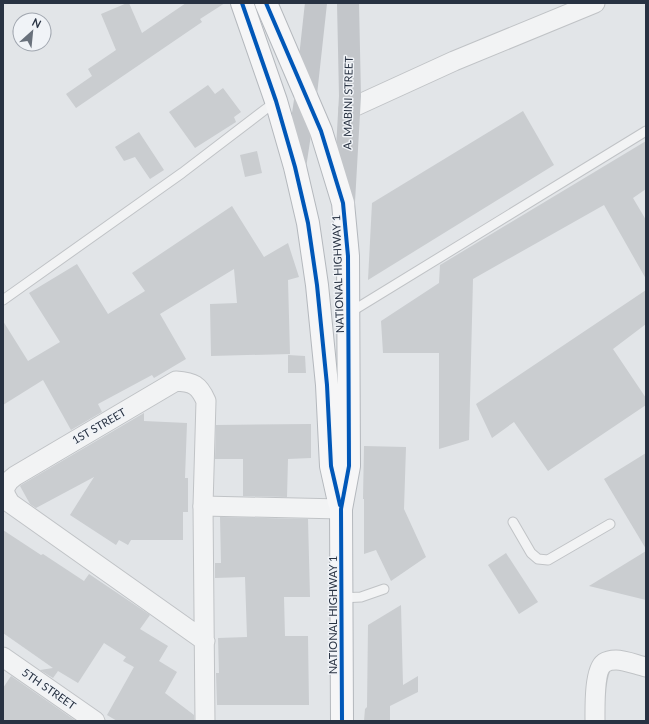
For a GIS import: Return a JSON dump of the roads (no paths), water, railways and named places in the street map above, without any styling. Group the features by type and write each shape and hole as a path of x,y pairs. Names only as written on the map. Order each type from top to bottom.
{"highway":[{"name":"NATIONAL HIGHWAY 1","path":"242,3 276,101 295,167 308,223 317,285 327,385 331,466 341,509"},
{"name":"NATIONAL HIGHWAY 1","path":"266,3 321,131 344,203 348,256 349,466 341,509 342,721"}],"main road":[{"path":"295,167 306,94 316,3"},
{"name":"A. MABINI STREET","path":"344,203 349,109 348,3"}],"street":[{"path":"349,109 454,61 595,3"},
{"name":"1ST STREET","path":"205,641 10,503 4,489 9,481 15,476 176,382 186,382 196,385 202,392 206,401 203,506 205,641 205,721"},
{"path":"203,506 341,509"},
{"path":"595,721 598,677 599,670 603,664 618,660 646,667"},
{"name":"5TH STREET","path":"4,661 95,721"}],"lane":[{"path":"3,300 182,173 276,101"},
{"path":"349,312 646,131"},
{"path":"513,522 531,553 538,558 548,560 610,524"},
{"path":"341,598 361,597 384,589"}]}
